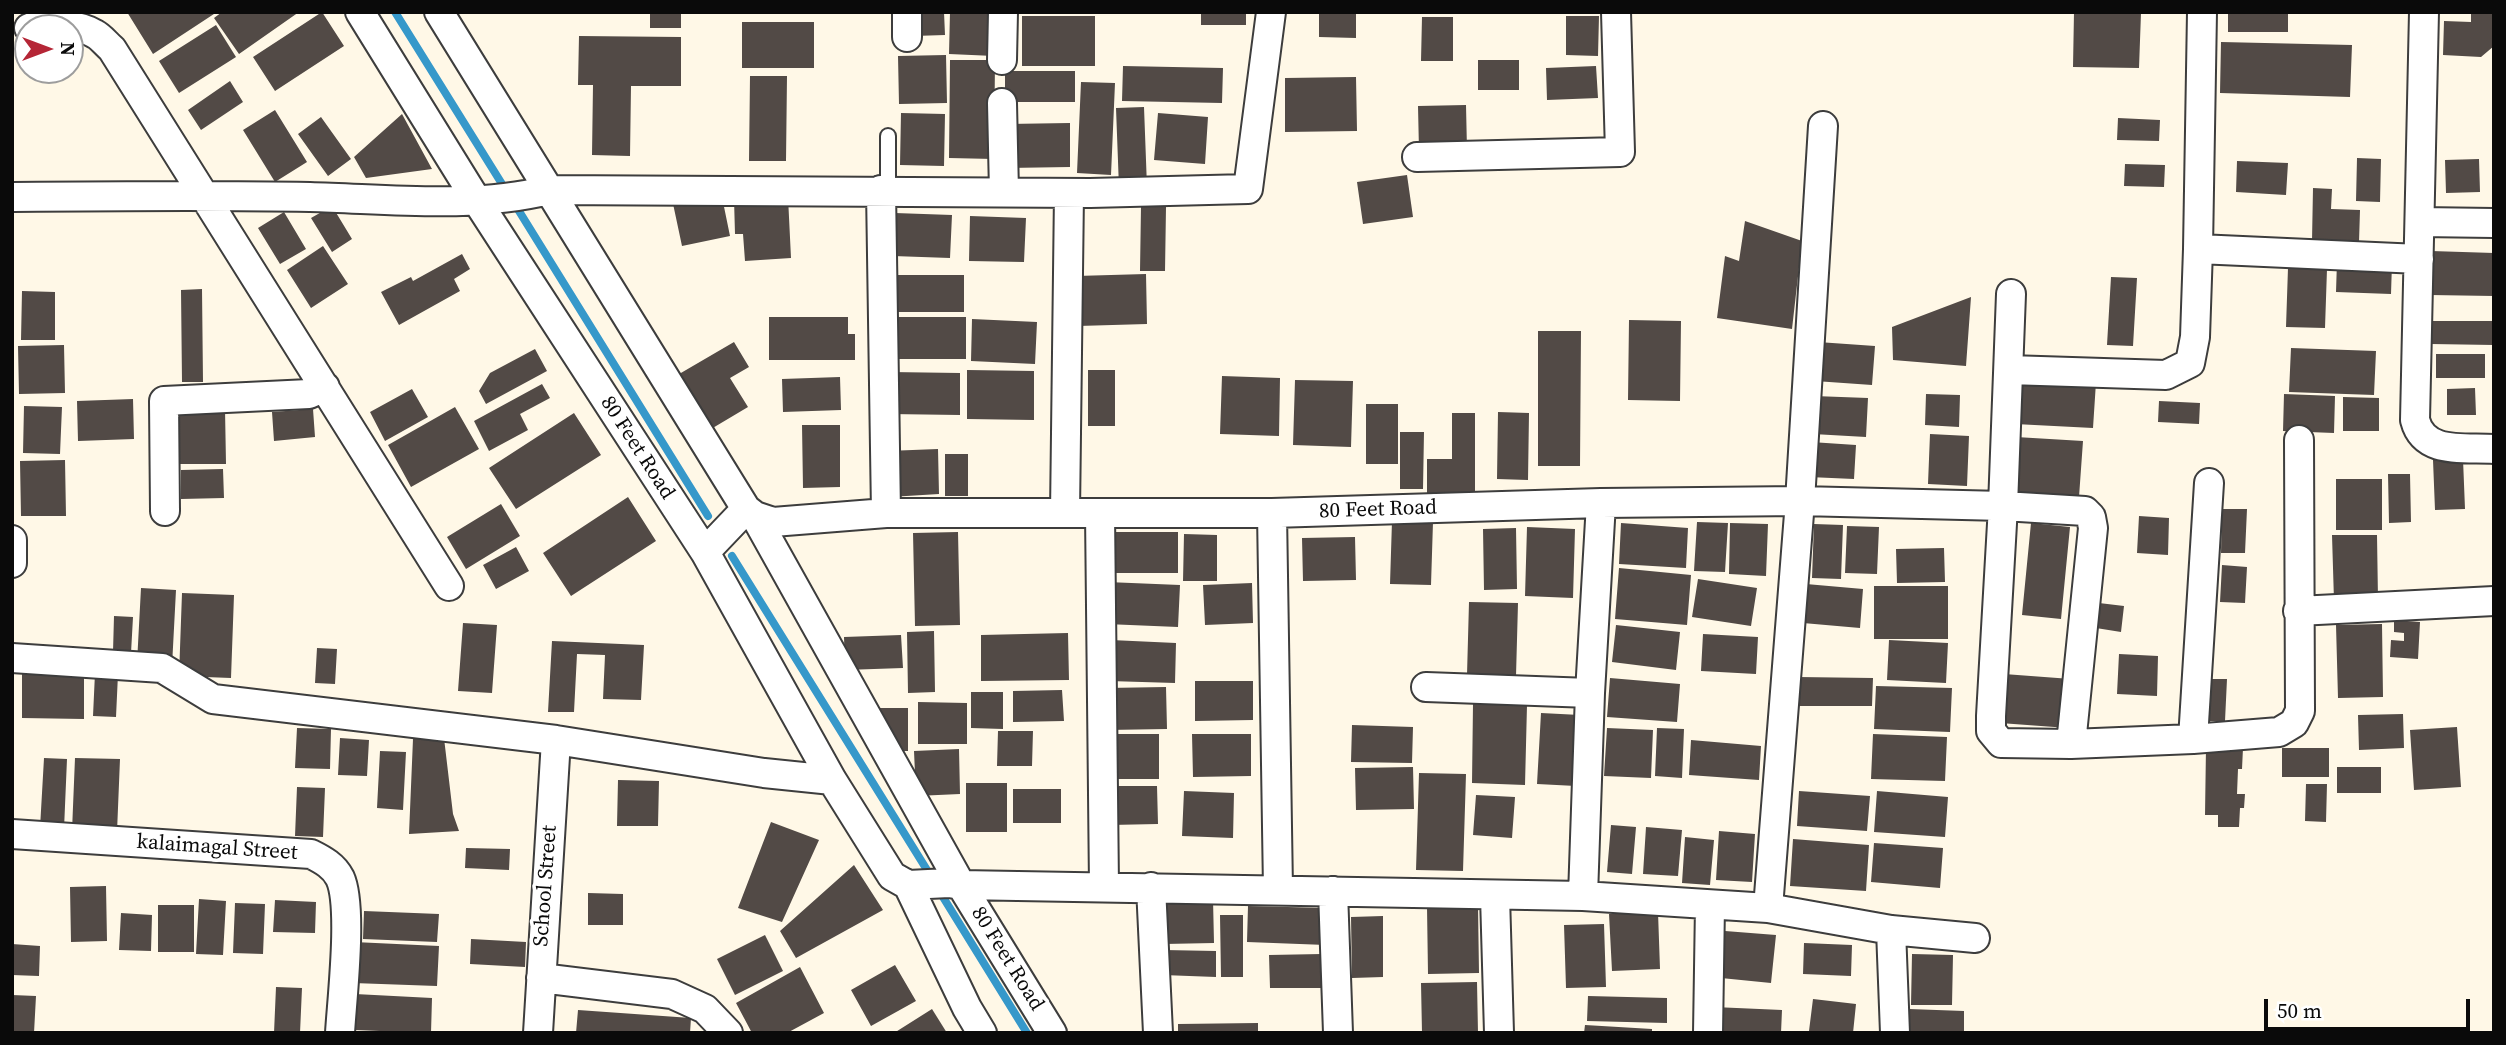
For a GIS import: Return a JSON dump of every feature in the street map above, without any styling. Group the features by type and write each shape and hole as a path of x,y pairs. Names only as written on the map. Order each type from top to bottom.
{"street":[{"name":"80 Feet Road","path":"360,12 712,544 832,780 892,876 908,885 967,1008 982,1033"},
{"name":"80 Feet Road","path":"439,12 538,193 747,513 955,884 1052,1033"},
{"path":"1002,60 1003,12"},
{"path":"12,197 203,195 484,201 538,193 1069,193 1248,189 1262,64 1271,12"},
{"path":"1417,157 1620,152 1616,12"},
{"path":"2009,370 2166,375 2190,363 2194,337 2198,249 2202,12"},
{"path":"2424,12 2414,408 2418,431 2433,444 2494,449"},
{"path":"84,30 94,33 112,49 449,586"},
{"path":"1002,103 1004,192"},
{"path":"1768,908 1800,501 1823,126"},
{"path":"885,191 886,513"},
{"path":"1065,513 1069,193"},
{"path":"2420,222 2494,223"},
{"path":"2198,249 2419,259"},
{"path":"2011,294 1991,731 2001,743 2071,744 2193,739 2278,732 2294,723 2300,711 2299,440"},
{"path":"165,511 164,401 309,394 325,387"},
{"path":"2193,739 2209,484"},
{"name":"80 Feet Road","path":"747,513 773,522 886,513 1272,513 1601,503 1800,501 2003,506 2085,511 2091,517 2093,528 2071,744"},
{"path":"1583,896 1590,693 1601,503"},
{"path":"712,544 747,513"},
{"path":"1100,513 1104,887"},
{"path":"1272,513 1278,889"},
{"path":"12,540 12,563"},
{"path":"2298,611 2494,601"},
{"path":"12,659 162,668 213,699 556,740 764,773 832,780"},
{"path":"1426,687 1590,693"},
{"name":"School Street","path":"538,1033 556,740"},
{"name":"kalaimagal Street","path":"12,834 311,854 328,863 340,877 346,900 340,1033"},
{"path":"908,885 1583,896 1768,908 1891,930 1975,938"},
{"path":"1151,887 1158,1033"},
{"path":"1333,891 1338,1033"},
{"path":"1495,896 1499,1033"},
{"path":"1708,1033 1710,905"},
{"path":"1891,930 1895,1033"},
{"path":"541,978 672,994 705,1009 728,1033"}],"lane":[{"path":"885,191 888,136"}],"building":[{"path":"127,12 217,12 153,54"},
{"path":"222,12 299,12 239,54 214,18"},
{"path":"322,12 344,46 275,91 253,57"},
{"path":"650,12 681,12 681,28 650,28"},
{"path":"914,12 944,12 945,35 914,36"},
{"path":"950,12 996,13 994,56 949,54"},
{"path":"1201,12 1246,12 1246,25 1201,25"},
{"path":"1319,12 1356,13 1356,38 1319,37"},
{"path":"2074,12 2141,13 2139,68 2073,67"},
{"path":"2228,12 2288,12 2288,32 2228,32"},
{"path":"2471,12 2494,12 2494,46 2481,57 2443,55 2444,21 2471,22"},
{"path":"1022,16 1095,16 1095,66 1022,66"},
{"path":"1566,16 1599,16 1598,56 1566,55"},
{"path":"1422,17 1453,17 1453,61 1421,61"},
{"path":"742,22 814,22 814,68 742,68"},
{"path":"216,25 236,57 179,93 159,61"},
{"path":"579,36 681,37 681,86 631,86 630,156 592,155 593,85 578,85"},
{"path":"2221,42 2352,45 2350,97 2220,93"},
{"path":"946,55 947,103 899,104 898,56"},
{"path":"950,60 995,60 994,159 949,158"},
{"path":"1478,60 1519,60 1519,90 1478,90"},
{"path":"1123,66 1223,68 1222,103 1122,101"},
{"path":"1596,66 1598,98 1547,100 1546,68"},
{"path":"1005,71 1075,71 1075,102 1005,102"},
{"path":"750,76 787,76 786,161 749,161"},
{"path":"1356,77 1357,131 1285,132 1285,78"},
{"path":"230,81 243,102 201,130 188,110"},
{"path":"1081,82 1115,83 1111,175 1077,173"},
{"path":"1466,105 1467,150 1419,151 1418,106"},
{"path":"1144,107 1147,187 1119,188 1116,108"},
{"path":"275,110 307,162 275,182 243,130"},
{"path":"901,113 945,114 944,166 900,165"},
{"path":"1158,113 1208,117 1205,164 1154,160"},
{"path":"402,114 432,169 366,178 354,157"},
{"path":"321,117 351,159 328,176 298,134"},
{"path":"2118,118 2160,120 2159,141 2117,140"},
{"path":"1070,123 1070,167 1007,168 1007,124"},
{"path":"2357,158 2381,159 2380,202 2356,201"},
{"path":"2479,159 2480,192 2446,193 2445,160"},
{"path":"2237,161 2288,163 2286,195 2236,192"},
{"path":"2125,164 2165,165 2164,187 2124,186"},
{"path":"1407,175 1413,217 1363,224 1357,182"},
{"path":"2313,188 2332,189 2331,209 2360,210 2359,242 2312,241"},
{"path":"722,197 730,236 682,246 672,199"},
{"path":"788,197 791,258 745,261 743,234 735,234 734,199"},
{"path":"332,206 352,239 332,252 311,218"},
{"path":"1141,207 1166,207 1165,271 1140,271"},
{"path":"284,212 306,249 280,264 258,228"},
{"path":"895,213 952,215 950,258 893,256"},
{"path":"970,216 1026,218 1024,262 969,261"},
{"path":"1745,221 1802,241 1792,329 1717,318 1725,256 1739,261"},
{"path":"323,246 348,284 311,308 287,270"},
{"path":"2431,251 2494,253 2494,296 2430,295"},
{"path":"462,254 470,269 454,279 460,291 399,325 381,292 411,277 413,281"},
{"path":"2337,261 2392,263 2391,294 2336,292"},
{"path":"2288,268 2327,269 2325,328 2286,327"},
{"path":"1146,274 1147,324 1078,326 1076,276"},
{"path":"894,275 964,275 964,312 894,312"},
{"path":"2111,277 2137,278 2133,346 2107,345"},
{"path":"202,289 203,382 182,382 181,290"},
{"path":"22,291 55,292 55,340 21,340"},
{"path":"1971,297 1966,366 1893,360 1892,327"},
{"path":"769,317 848,317 848,334 855,334 855,360 769,360"},
{"path":"889,317 966,317 966,359 889,359"},
{"path":"972,319 1037,322 1035,364 971,361"},
{"path":"1629,320 1681,321 1680,401 1628,400"},
{"path":"2431,321 2494,321 2494,345 2431,344"},
{"path":"1538,331 1581,331 1580,466 1538,466"},
{"path":"734,342 749,367 730,378 748,407 706,432 674,377"},
{"path":"1818,342 1875,346 1872,385 1815,381"},
{"path":"64,345 65,393 19,394 18,346"},
{"path":"2291,348 2376,351 2374,395 2289,392"},
{"path":"535,349 547,371 486,404 479,391 490,373"},
{"path":"2436,354 2485,354 2485,378 2436,378"},
{"path":"967,370 1034,371 1034,420 967,419"},
{"path":"1088,370 1115,370 1115,426 1088,426"},
{"path":"890,372 960,373 960,415 889,414"},
{"path":"1222,376 1280,378 1279,436 1220,434"},
{"path":"840,377 841,410 783,412 782,379"},
{"path":"2018,378 2096,382 2093,428 2015,424"},
{"path":"1295,380 1353,381 1351,447 1293,445"},
{"path":"542,384 550,398 520,414 528,430 489,451 474,421"},
{"path":"2475,388 2476,415 2447,415 2447,389"},
{"path":"412,389 428,417 385,441 370,412"},
{"path":"1926,394 1960,395 1959,427 1925,425"},
{"path":"2284,394 2335,396 2334,433 2283,431"},
{"path":"1814,396 1868,398 1866,437 1813,434"},
{"path":"2343,397 2379,398 2379,431 2343,431"},
{"path":"133,399 134,439 78,441 77,401"},
{"path":"2159,401 2200,403 2199,424 2158,422"},
{"path":"1366,404 1398,404 1398,464 1366,464"},
{"path":"24,406 62,407 60,454 23,453"},
{"path":"455,407 479,449 411,487 388,445"},
{"path":"225,409 226,464 179,464 179,410"},
{"path":"313,409 315,437 274,441 272,412"},
{"path":"1498,412 1529,413 1528,480 1497,479"},
{"path":"574,413 601,455 516,509 489,468"},
{"path":"1452,413 1475,413 1475,496 1427,496 1427,459 1452,459"},
{"path":"802,425 840,425 840,487 803,488"},
{"path":"1400,432 1424,432 1423,489 1400,489"},
{"path":"1930,434 1969,436 1967,486 1928,484"},
{"path":"2016,437 2083,441 2079,497 2012,492"},
{"path":"1811,442 1856,445 1854,479 1809,477"},
{"path":"938,449 939,494 890,497 887,451"},
{"path":"945,454 968,454 968,496 945,496"},
{"path":"2463,459 2465,509 2435,510 2433,460"},
{"path":"65,460 66,516 21,516 20,461"},
{"path":"223,469 224,498 181,499 181,470"},
{"path":"2388,474 2410,474 2411,522 2389,523"},
{"path":"2336,479 2382,479 2382,530 2336,530"},
{"path":"628,497 656,541 571,596 543,553"},
{"path":"501,504 520,536 466,569 447,537"},
{"path":"2222,509 2247,509 2245,553 2221,553"},
{"path":"2139,516 2169,518 2168,555 2137,553"},
{"path":"1392,521 1433,522 1431,585 1390,584"},
{"path":"1697,522 1728,523 1725,572 1694,571"},
{"path":"1621,523 1688,528 1686,568 1619,564"},
{"path":"1730,523 1768,524 1766,576 1729,574"},
{"path":"2031,523 2070,527 2061,619 2022,615"},
{"path":"1814,524 1843,525 1841,579 1812,578"},
{"path":"1847,526 1879,527 1877,574 1845,573"},
{"path":"1527,527 1575,529 1573,598 1525,596"},
{"path":"1516,528 1517,589 1484,590 1483,529"},
{"path":"958,532 960,625 915,626 913,533"},
{"path":"1107,532 1178,532 1178,573 1107,573"},
{"path":"1184,534 1217,535 1217,581 1183,581"},
{"path":"2332,535 2377,535 2378,600 2334,601"},
{"path":"1355,537 1356,580 1303,581 1302,538"},
{"path":"516,547 529,571 496,589 483,565"},
{"path":"1944,548 1945,582 1897,583 1896,549"},
{"path":"2222,565 2247,567 2245,603 2220,602"},
{"path":"1619,568 1691,575 1687,625 1615,619"},
{"path":"1698,579 1757,588 1751,626 1692,617"},
{"path":"1107,582 1180,585 1178,627 1106,624"},
{"path":"1252,583 1253,623 1205,625 1203,585"},
{"path":"1806,584 1863,589 1860,628 1803,623"},
{"path":"1874,586 1948,586 1948,639 1874,639"},
{"path":"141,588 176,590 172,666 137,663"},
{"path":"182,593 234,595 231,678 179,676"},
{"path":"1469,602 1518,603 1516,676 1467,675"},
{"path":"2099,603 2124,606 2121,632 2096,628"},
{"path":"114,616 133,617 131,653 113,652"},
{"path":"2394,620 2420,622 2418,659 2390,657 2391,640 2404,641 2404,633 2394,632"},
{"path":"463,623 497,625 492,693 458,691"},
{"path":"2382,624 2383,697 2338,698 2336,625"},
{"path":"1616,625 1680,632 1676,670 1612,662"},
{"path":"934,631 935,692 908,693 907,632"},
{"path":"1068,633 1069,680 981,681 981,635"},
{"path":"1703,634 1758,637 1756,674 1701,671"},
{"path":"901,635 903,668 845,670 844,637"},
{"path":"1111,640 1176,643 1175,683 1109,681"},
{"path":"1889,640 1948,643 1946,683 1887,680"},
{"path":"552,641 644,645 641,700 603,699 605,655 577,654 574,712 548,712"},
{"path":"317,648 337,649 335,684 315,683"},
{"path":"2119,654 2158,656 2157,696 2117,694"},
{"path":"95,673 118,674 116,717 93,716"},
{"path":"22,674 84,674 84,719 22,718"},
{"path":"2004,674 2071,679 2068,728 2000,723"},
{"path":"1798,677 1873,678 1872,706 1798,706"},
{"path":"1610,678 1680,684 1677,722 1607,717"},
{"path":"2208,679 2227,679 2225,721 2207,721"},
{"path":"1195,681 1253,681 1253,720 1195,721"},
{"path":"1876,686 1952,688 1950,732 1874,729"},
{"path":"1166,687 1167,729 1107,730 1106,688"},
{"path":"1062,690 1064,721 1013,722 1013,691"},
{"path":"971,692 1003,692 1003,729 971,728"},
{"path":"918,702 967,703 967,744 918,744"},
{"path":"1473,704 1527,705 1525,785 1472,783"},
{"path":"871,708 908,708 908,751 888,751"},
{"path":"1541,713 1580,715 1576,786 1537,784"},
{"path":"2403,714 2404,748 2359,750 2358,715"},
{"path":"1352,725 1413,727 1412,763 1351,762"},
{"path":"2457,727 2461,787 2414,790 2410,730"},
{"path":"297,728 331,729 330,769 295,768"},
{"path":"1607,728 1653,730 1651,778 1604,776"},
{"path":"1657,728 1684,729 1682,778 1655,776"},
{"path":"998,731 1033,731 1032,766 997,766"},
{"path":"1106,734 1159,734 1159,779 1106,779"},
{"path":"1192,734 1251,734 1251,776 1193,777"},
{"path":"1873,734 1947,737 1945,781 1871,779"},
{"path":"340,738 369,740 367,776 338,775"},
{"path":"444,738 453,814 459,831 409,834 413,739"},
{"path":"1691,740 1761,746 1759,780 1689,775"},
{"path":"2206,747 2243,748 2242,769 2238,769 2237,794 2245,794 2244,808 2240,808 2239,827 2218,827 2218,815 2205,815"},
{"path":"2282,748 2329,748 2329,777 2282,777"},
{"path":"959,749 960,794 916,796 914,751"},
{"path":"380,751 406,752 403,810 377,808"},
{"path":"44,758 67,759 64,829 40,828"},
{"path":"75,758 120,759 117,832 72,831"},
{"path":"1413,767 1414,809 1356,810 1355,768"},
{"path":"2337,767 2381,767 2381,793 2337,793"},
{"path":"1419,773 1466,774 1463,871 1416,870"},
{"path":"618,780 659,781 658,826 617,826"},
{"path":"966,783 1007,783 1007,832 966,832"},
{"path":"2306,784 2327,784 2326,822 2305,821"},
{"path":"1110,786 1157,786 1158,824 1110,825"},
{"path":"297,787 325,788 323,837 295,836"},
{"path":"1013,789 1061,789 1061,823 1013,823"},
{"path":"1184,791 1234,793 1233,838 1182,836"},
{"path":"1799,791 1870,796 1867,831 1797,826"},
{"path":"1877,791 1948,797 1945,837 1874,832"},
{"path":"1476,795 1515,797 1512,838 1473,835"},
{"path":"771,822 819,840 782,922 738,908"},
{"path":"1611,825 1636,827 1632,874 1607,872"},
{"path":"1646,827 1682,830 1678,876 1643,874"},
{"path":"1719,831 1755,834 1752,882 1716,880"},
{"path":"1685,837 1714,840 1710,885 1682,883"},
{"path":"1793,839 1869,845 1866,891 1790,886"},
{"path":"1874,843 1943,848 1940,888 1871,882"},
{"path":"466,848 510,849 509,870 465,868"},
{"path":"854,865 883,910 796,958 780,931"},
{"path":"106,886 107,941 71,942 70,887"},
{"path":"588,893 623,894 623,925 588,925"},
{"path":"199,899 226,901 223,955 196,954"},
{"path":"1213,899 1214,943 1164,944 1163,900"},
{"path":"275,900 316,902 315,933 273,932"},
{"path":"235,903 265,904 263,954 233,953"},
{"path":"158,905 194,905 194,952 158,952"},
{"path":"1248,906 1327,908 1326,945 1247,942"},
{"path":"1478,906 1479,973 1428,974 1427,907"},
{"path":"364,911 439,914 437,942 363,939"},
{"path":"1658,912 1660,969 1612,971 1609,914"},
{"path":"121,913 152,915 151,951 119,950"},
{"path":"1220,915 1243,915 1243,977 1221,977"},
{"path":"1383,916 1383,977 1352,978 1351,917"},
{"path":"1604,924 1606,987 1566,988 1564,925"},
{"path":"1725,931 1776,935 1771,983 1721,978"},
{"path":"765,935 783,971 735,995 717,959"},
{"path":"471,939 526,942 525,967 470,964"},
{"path":"354,942 439,946 437,986 353,983"},
{"path":"1804,943 1852,945 1851,976 1803,974"},
{"path":"12,944 40,946 39,976 12,975"},
{"path":"1164,950 1216,951 1216,977 1163,975"},
{"path":"1322,954 1322,988 1270,988 1269,955"},
{"path":"1912,954 1953,955 1952,1005 1911,1005"},
{"path":"895,965 916,1001 871,1026 851,990"},
{"path":"800,967 824,1013 787,1033 752,1033 736,1003"},
{"path":"1477,982 1478,1033 1422,1033 1421,983"},
{"path":"276,987 302,988 300,1033 274,1033"},
{"path":"355,994 432,998 431,1033 354,1030"},
{"path":"12,995 36,996 34,1033 12,1033"},
{"path":"1588,996 1667,998 1667,1023 1587,1021"},
{"path":"1813,999 1856,1004 1853,1033 1809,1031"},
{"path":"1714,1007 1782,1010 1781,1033 1714,1033"},
{"path":"932,1009 947,1033 894,1033"},
{"path":"1909,1009 1964,1011 1964,1033 1908,1033"},
{"path":"578,1010 691,1018 690,1033 576,1033"},
{"path":"1258,1023 1258,1033 1178,1033 1178,1024"},
{"path":"1585,1025 1652,1029 1652,1033 1584,1033"}],"waterway":[{"path":"395,12 507,192"},
{"path":"514,203 708,516"},
{"path":"732,556 932,878"},
{"path":"938,889 1027,1033"}]}
